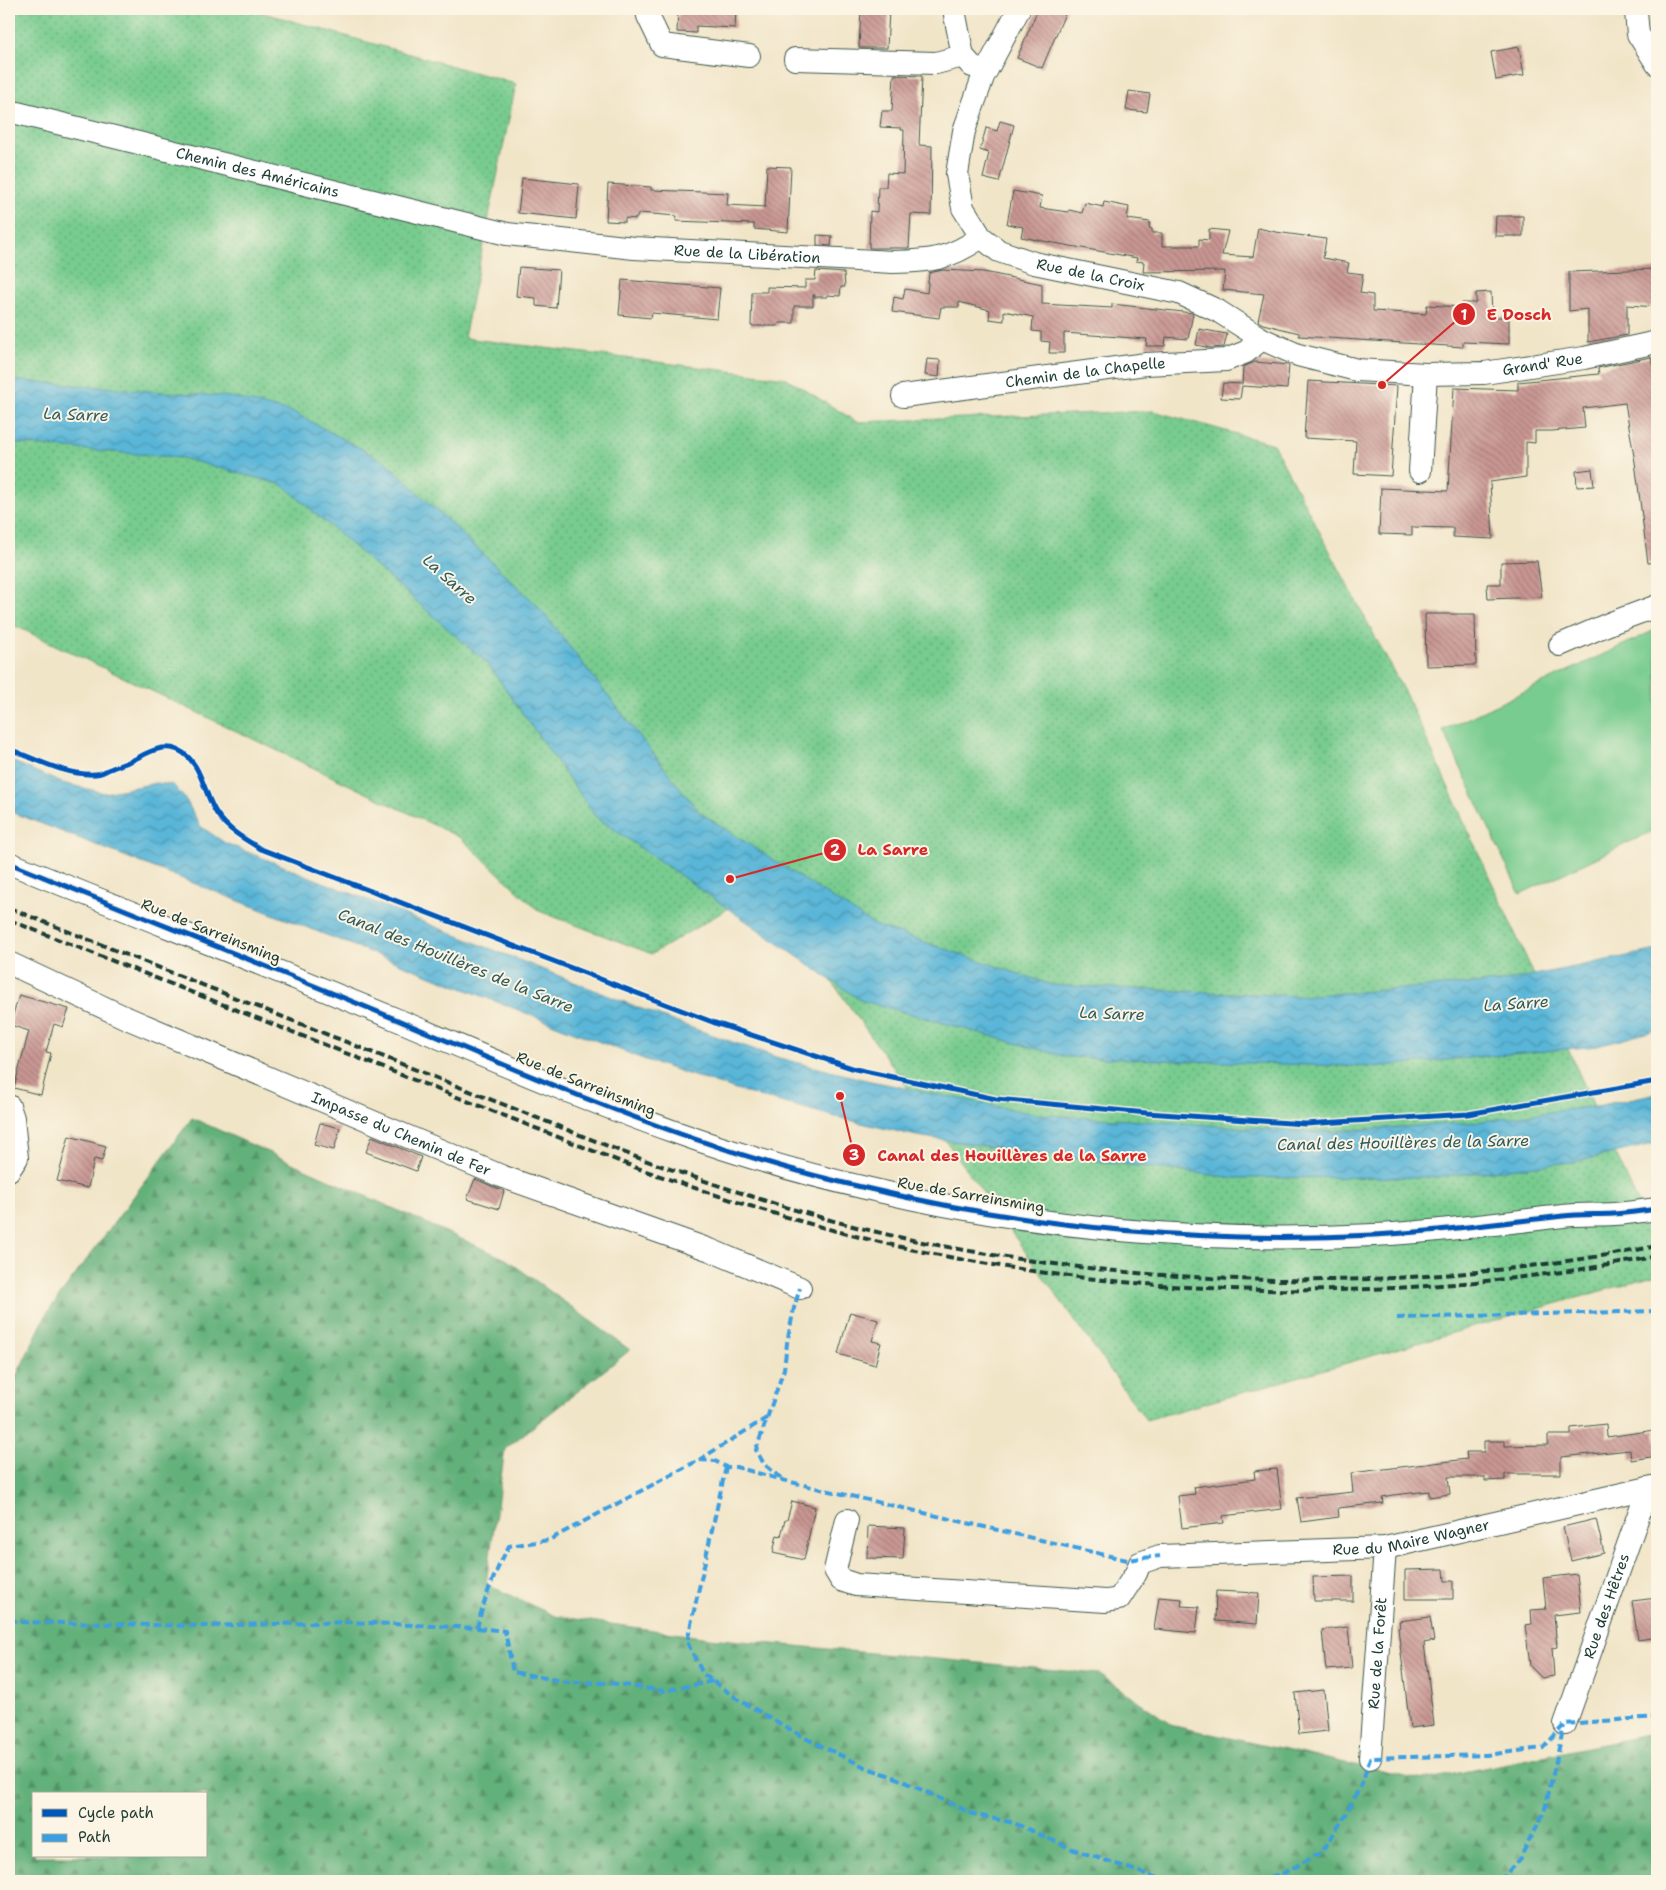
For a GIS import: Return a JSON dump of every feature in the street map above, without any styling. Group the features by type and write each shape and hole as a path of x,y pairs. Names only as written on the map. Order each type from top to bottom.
{"street":[{"path":"647,9 648,16 662,45 749,56"},
{"path":"955,9 963,56 984,77"},
{"name":"Rue de la Croix","path":"1020,9 984,77 964,131 957,174 963,208 981,237 999,251 1034,263 1179,293 1218,310 1262,339"},
{"path":"1637,9 1638,34 1657,63"},
{"path":"795,59 936,63 963,56"},
{"name":"Chemin des Américains","path":"9,111 506,234"},
{"name":"Rue de la Libération","path":"506,234 634,248 893,262 930,261 963,250 981,237"},
{"name":"Grand' Rue","path":"1262,339 1298,355 1357,370 1426,374 1484,373 1584,358 1657,342"},
{"name":"Chemin de la Chapelle","path":"903,396 1146,364 1226,360 1246,352 1262,339"},
{"path":"1420,471 1426,374"},
{"path":"1560,645 1657,606"},
{"name":"Rue de Sarreinsming","path":"9,864 312,985 597,1103 676,1133 815,1176 873,1190 933,1203 1050,1222 1180,1234 1257,1237 1373,1235 1459,1229 1569,1215"},
{"name":"Impasse du Chemin de Fer","path":"9,964 122,1016 501,1176 710,1250 800,1288"},
{"path":"9,1106 13,1118 17,1158 9,1170"},
{"path":"1569,1215 1657,1193"},
{"path":"1569,1215 1616,1214 1657,1209"},
{"name":"Rue du Maire Wagner","path":"847,1520 835,1570 841,1580 856,1585 1106,1601 1119,1599 1136,1573 1140,1563 1160,1556 1384,1548 1653,1487"},
{"name":"Rue des Hêtres","path":"1565,1724 1653,1487"},
{"name":"Rue de la Forêt","path":"1370,1758 1384,1548"}],"green space":[{"path":"9,9 250,9 516,84 464,338 786,378 857,422 1153,411 1273,444 1408,699 1657,1244 1657,1275 1146,1420 764,887 652,954 539,911 461,838 9,623"},
{"path":"1657,629 1657,829 1520,894 1443,730"},
{"path":"192,1118 506,1259 630,1350 505,1449 486,1584 555,1616 709,1638 1099,1674 1174,1726 1424,1780 1657,1733 1657,1881 9,1881 9,1391 47,1313"}],"water":[{"path":"9,380 231,397 295,413 386,462 537,605 699,812 874,925 1052,985 1298,996 1500,982 1657,950 1657,1030 1598,1046 1372,1067 1066,1057 860,1000 596,817 487,663 283,485 182,458 9,443"},
{"path":"9,760 62,783 105,793 156,783 173,785 186,800 200,826 225,843 672,1021 779,1058 866,1080 1035,1114 1316,1132 1467,1123 1602,1105 1657,1093 1657,1143 1580,1161 1438,1177 1235,1178 1025,1152 917,1136 836,1117 736,1090 646,1060 9,811"}],"building":[{"path":"678,9 736,9 735,28 696,26 696,33 677,32"},
{"path":"861,9 889,10 887,48 859,48"},
{"path":"1038,9 1067,9 1042,68 1017,58"},
{"path":"1519,47 1524,75 1496,80 1491,52"},
{"path":"894,75 922,76 919,145 932,146 931,215 911,214 909,248 869,248 870,211 877,212 878,187 886,187 887,173 903,174 904,130 901,130 901,128 880,127 882,111 892,111"},
{"path":"1129,91 1150,94 1147,112 1126,110"},
{"path":"1000,121 1014,125 999,182 983,178 989,153 980,150 986,128 997,131"},
{"path":"767,166 791,167 788,232 754,229 754,224 676,221 677,216 639,213 636,219 625,218 625,222 606,221 608,184 651,187 651,190 728,193 727,205 765,207"},
{"path":"522,178 579,184 576,219 518,213"},
{"path":"1013,191 1042,196 1040,208 1068,212 1069,210 1082,213 1085,203 1103,207 1104,202 1129,207 1127,219 1150,222 1149,228 1152,229 1152,233 1162,233 1162,246 1199,246 1199,239 1209,240 1209,229 1228,231 1222,255 1253,257 1258,228 1326,239 1323,258 1349,263 1347,272 1363,274 1360,293 1373,295 1373,311 1426,314 1427,305 1462,307 1462,303 1476,303 1476,293 1491,292 1492,317 1509,317 1509,344 1463,342 1463,347 1299,336 1299,333 1258,321 1264,294 1223,290 1225,271 1143,272 1144,262 1136,261 1137,258 1021,237 1023,227 1007,224"},
{"path":"1496,216 1523,216 1523,236 1495,236"},
{"path":"817,235 832,236 831,246 817,245"},
{"path":"519,267 559,270 556,308 536,306 536,298 516,296"},
{"path":"1657,269 1657,307 1627,305 1627,335 1588,342 1588,309 1569,311 1569,272"},
{"path":"943,270 984,272 1042,284 1042,304 1112,308 1112,304 1192,313 1188,339 1166,337 1165,346 1146,346 1147,339 1064,333 1064,353 1049,353 1050,342 1041,341 1041,332 1032,331 1033,317 1004,311 1004,321 989,319 990,310 959,302 959,307 941,307 939,318 892,312 894,297 903,299 905,289 927,293 929,273"},
{"path":"816,271 844,273 845,287 841,287 840,296 814,297 815,295 813,295 813,306 794,306 794,323 779,323 778,326 751,326 752,292 767,292 767,287 805,288 805,280 815,280"},
{"path":"622,280 720,288 717,319 652,313 651,318 619,315"},
{"path":"1199,329 1227,334 1224,347 1210,348 1196,345"},
{"path":"1651,357 1657,384 1657,562 1648,563 1635,462 1625,403 1583,408 1585,428 1535,431 1535,443 1526,442 1526,477 1490,482 1493,539 1453,537 1453,528 1412,527 1412,535 1379,534 1381,488 1448,491 1454,388 1518,390 1518,382 1599,374 1598,368"},
{"path":"927,359 940,360 939,377 925,375"},
{"path":"1255,362 1289,365 1287,389 1242,386 1240,399 1221,398 1223,383 1242,384 1243,367"},
{"path":"1308,381 1397,386 1391,476 1354,474 1356,441 1304,438"},
{"path":"1592,469 1594,486 1577,487 1576,471"},
{"path":"1537,561 1542,597 1488,599 1487,584 1501,584 1501,562"},
{"path":"1425,614 1475,614 1476,665 1426,666"},
{"path":"19,995 69,1009 63,1027 54,1024 46,1052 51,1053 41,1095 14,1088 29,1031 10,1025"},
{"path":"320,1123 340,1128 334,1150 314,1145"},
{"path":"69,1136 106,1146 102,1161 94,1159 88,1188 57,1181"},
{"path":"372,1136 421,1157 416,1171 366,1152"},
{"path":"475,1179 504,1191 499,1209 467,1199"},
{"path":"850,1312 878,1320 872,1341 881,1343 875,1365 838,1354"},
{"path":"1606,1424 1607,1437 1655,1430 1657,1456 1631,1460 1630,1450 1561,1457 1561,1474 1505,1474 1505,1480 1485,1481 1485,1477 1448,1477 1450,1494 1429,1497 1429,1491 1382,1497 1383,1503 1338,1508 1339,1517 1301,1522 1297,1498 1353,1492 1351,1473 1467,1459 1466,1452 1484,1452 1484,1441 1505,1441 1505,1446 1548,1445 1548,1435 1571,1435 1571,1428"},
{"path":"1277,1469 1282,1509 1223,1516 1224,1523 1182,1528 1178,1496 1195,1494 1194,1487 1255,1479 1254,1471"},
{"path":"792,1501 815,1507 804,1560 773,1553 777,1535 781,1536"},
{"path":"1596,1519 1604,1553 1571,1561 1563,1527"},
{"path":"868,1526 905,1528 903,1559 867,1558"},
{"path":"1444,1569 1445,1581 1453,1581 1453,1599 1405,1599 1405,1570"},
{"path":"1577,1574 1581,1612 1554,1615 1557,1647 1552,1648 1554,1676 1542,1678 1530,1666 1525,1625 1532,1624 1531,1610 1546,1609 1543,1578"},
{"path":"1353,1576 1353,1601 1314,1601 1313,1577"},
{"path":"1216,1591 1259,1593 1257,1624 1215,1621"},
{"path":"1159,1597 1182,1599 1181,1606 1199,1607 1196,1633 1154,1629"},
{"path":"1657,1598 1657,1637 1638,1640 1632,1601"},
{"path":"1430,1617 1434,1641 1424,1643 1434,1725 1410,1728 1398,1628 1400,1627 1399,1621"},
{"path":"1348,1627 1352,1668 1326,1670 1322,1630"},
{"path":"1324,1690 1328,1731 1299,1734 1295,1693"}],"railway":[{"path":"9,908 633,1156 800,1211 903,1238 979,1253 1134,1273 1211,1278 1289,1280 1445,1275 1540,1265 1657,1246"},
{"path":"9,920 629,1165 764,1210 832,1230 974,1262 1122,1282 1197,1288 1346,1290 1496,1280 1577,1270 1657,1256"}],"marked path":[{"path":"781,1478 764,1464 756,1450 784,1369 787,1343 800,1288"},
{"path":"1397,1318 1657,1311"},
{"path":"699,1460 768,1417"},
{"path":"9,1619 20,1622 203,1626 347,1622 477,1628 490,1585 509,1546 549,1540 699,1460 715,1461 726,1467 736,1467 782,1480 1127,1560 1160,1556"},
{"path":"726,1467 687,1642 703,1674 739,1700 807,1739 867,1768 894,1777 973,1814 1014,1823 1072,1849 1166,1881"},
{"path":"477,1628 505,1631 513,1672 567,1682 610,1683 664,1691 713,1681"},
{"path":"1259,1881 1286,1872 1322,1852 1345,1816 1362,1783 1370,1758 1486,1755 1543,1748 1565,1724 1657,1717"},
{"path":"1500,1881 1520,1858 1544,1813 1564,1726"}],"cycle path":[{"path":"9,749 62,770 85,774 101,773 154,750 166,748 178,750 186,755 197,770 212,806 221,820 237,834 261,849 715,1023 855,1069 996,1099 1147,1113 1305,1124 1468,1114 1657,1081"},
{"path":"9,863 400,1021 535,1078 638,1118 745,1156 820,1177 932,1203 994,1214 1120,1230 1247,1237 1398,1234 1569,1215 1631,1213 1657,1209"}],"place":[{"name":"E Dosch","path":"1382,385"},
{"name":"La Sarre","path":"730,879"},
{"name":"Canal des Houillères de la Sarre","path":"840,1096"}]}
